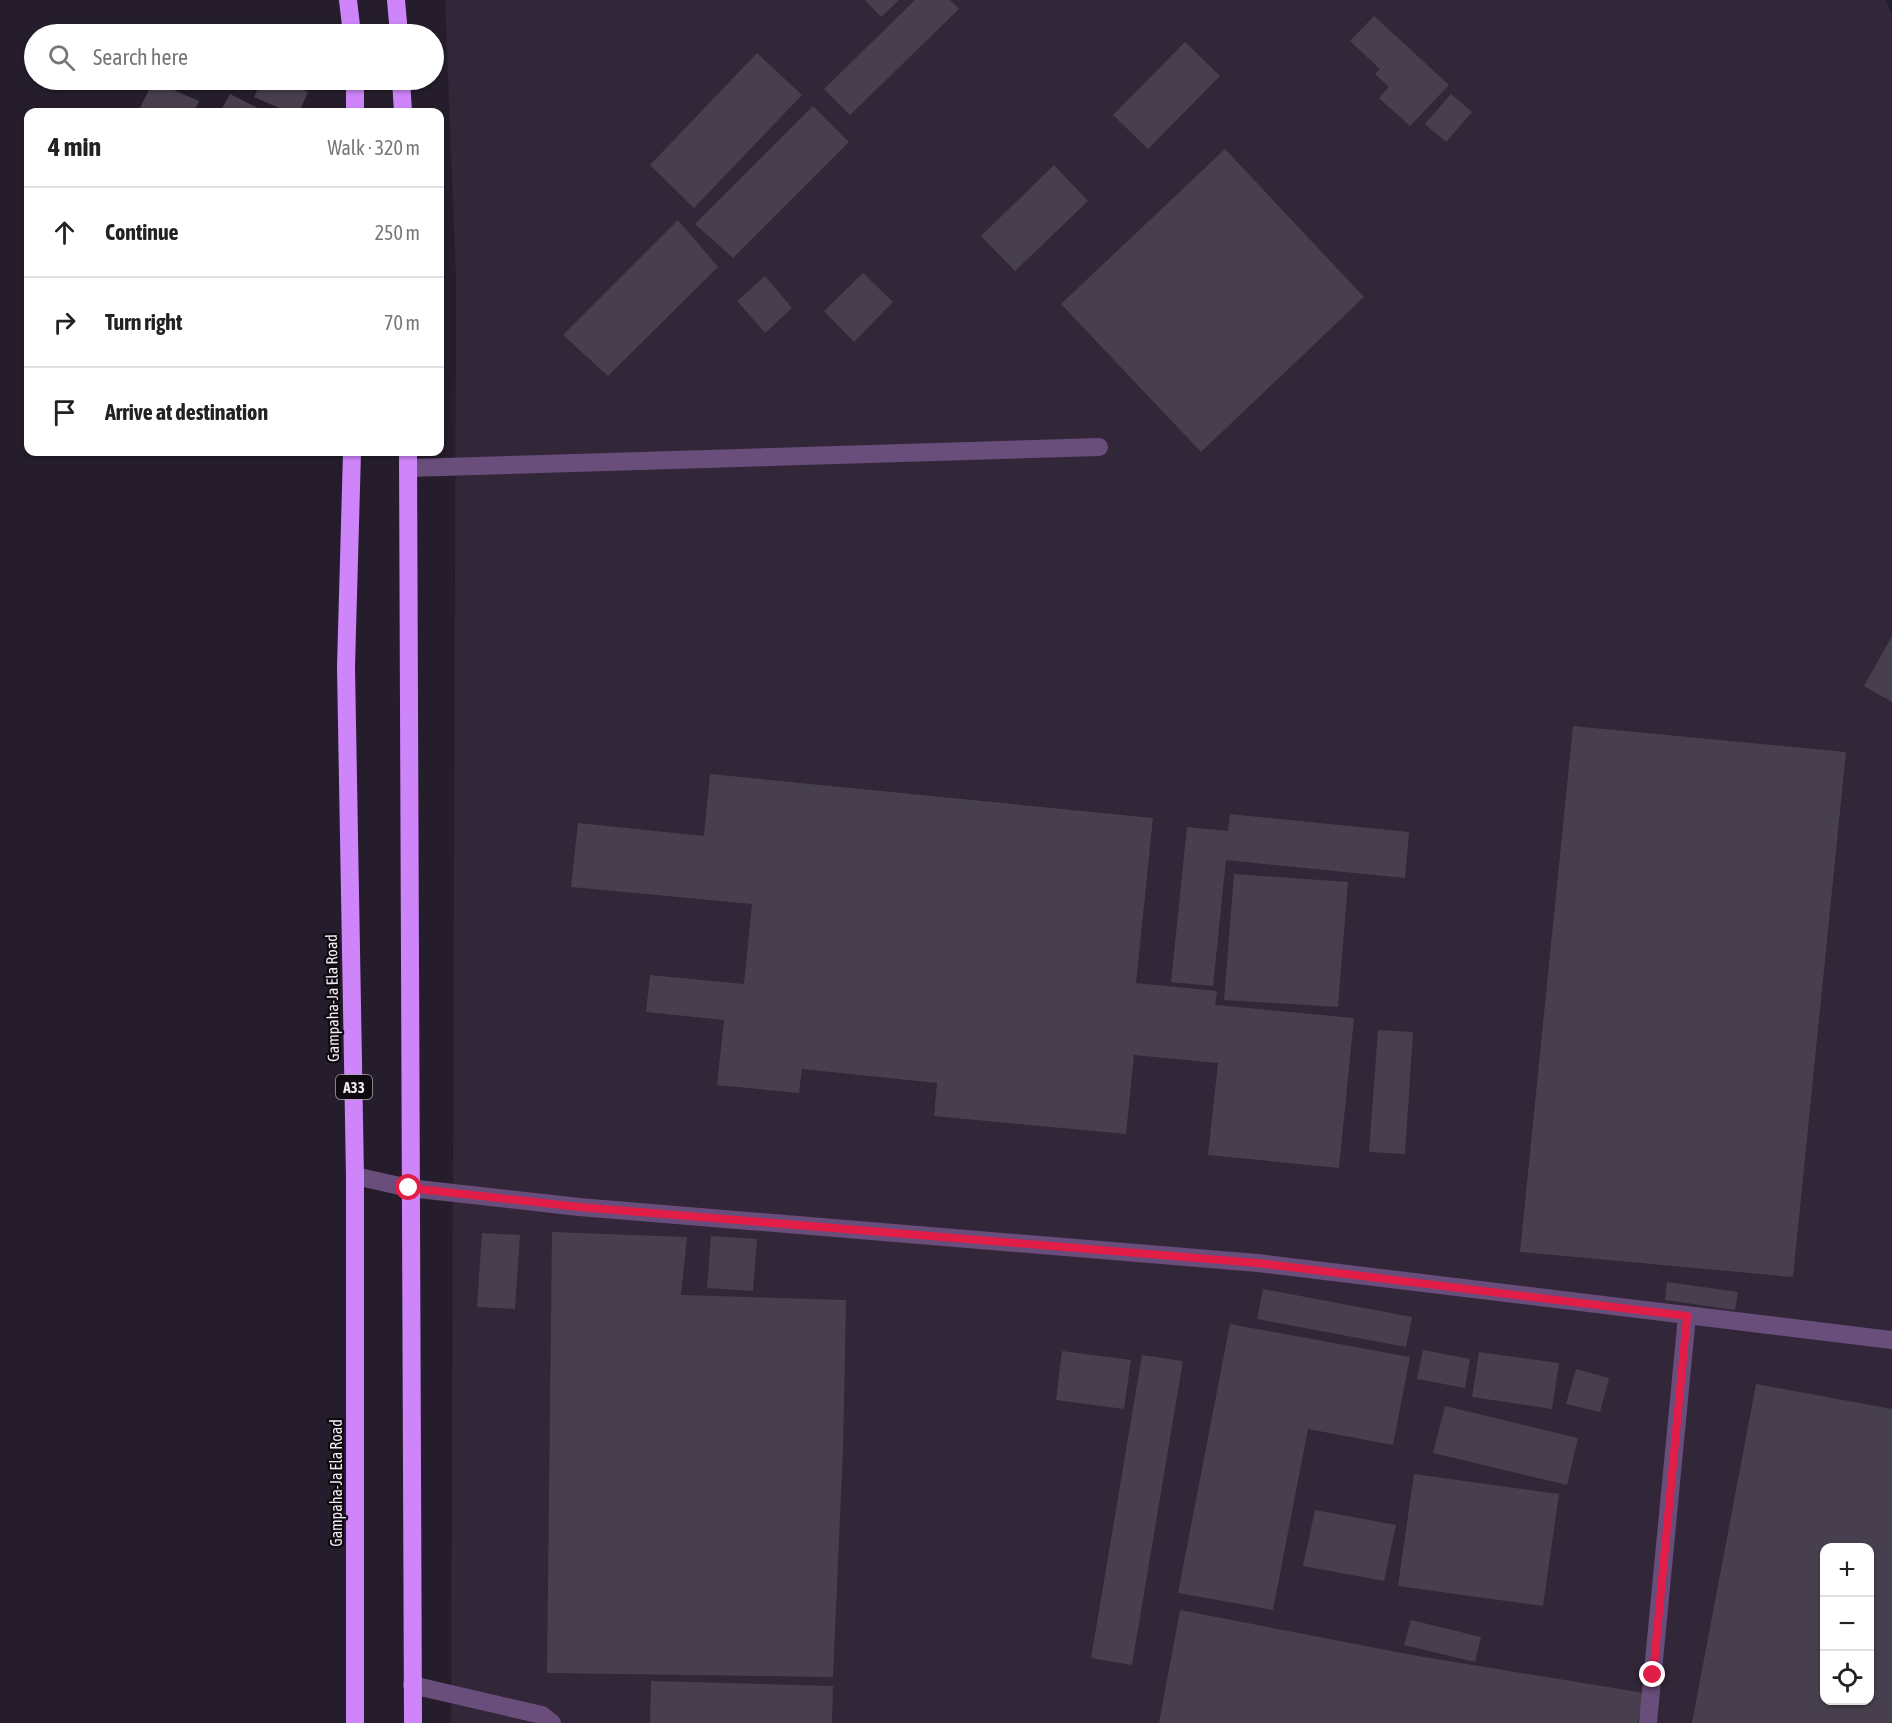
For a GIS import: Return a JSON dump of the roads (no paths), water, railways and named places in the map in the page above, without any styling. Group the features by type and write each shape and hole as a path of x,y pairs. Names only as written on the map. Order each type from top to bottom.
{"highway":[{"path":"348,0 351,24"},
{"path":"396,0 398,24"},
{"path":"354,90 355,108"},
{"path":"401,90 402,108"},
{"name":"Gampaha-Ja Ela Road","path":"352,456 346,667 355,1176 355,1723"},
{"path":"408,460 409,1188 413,1723"}],"lane":[{"path":"408,460 1099,447"},
{"path":"355,1176 409,1188 591,1208 1257,1263 1892,1340"},
{"path":"1648,1723 1687,1316"},
{"path":"412,1686 542,1715 552,1723"}]}
